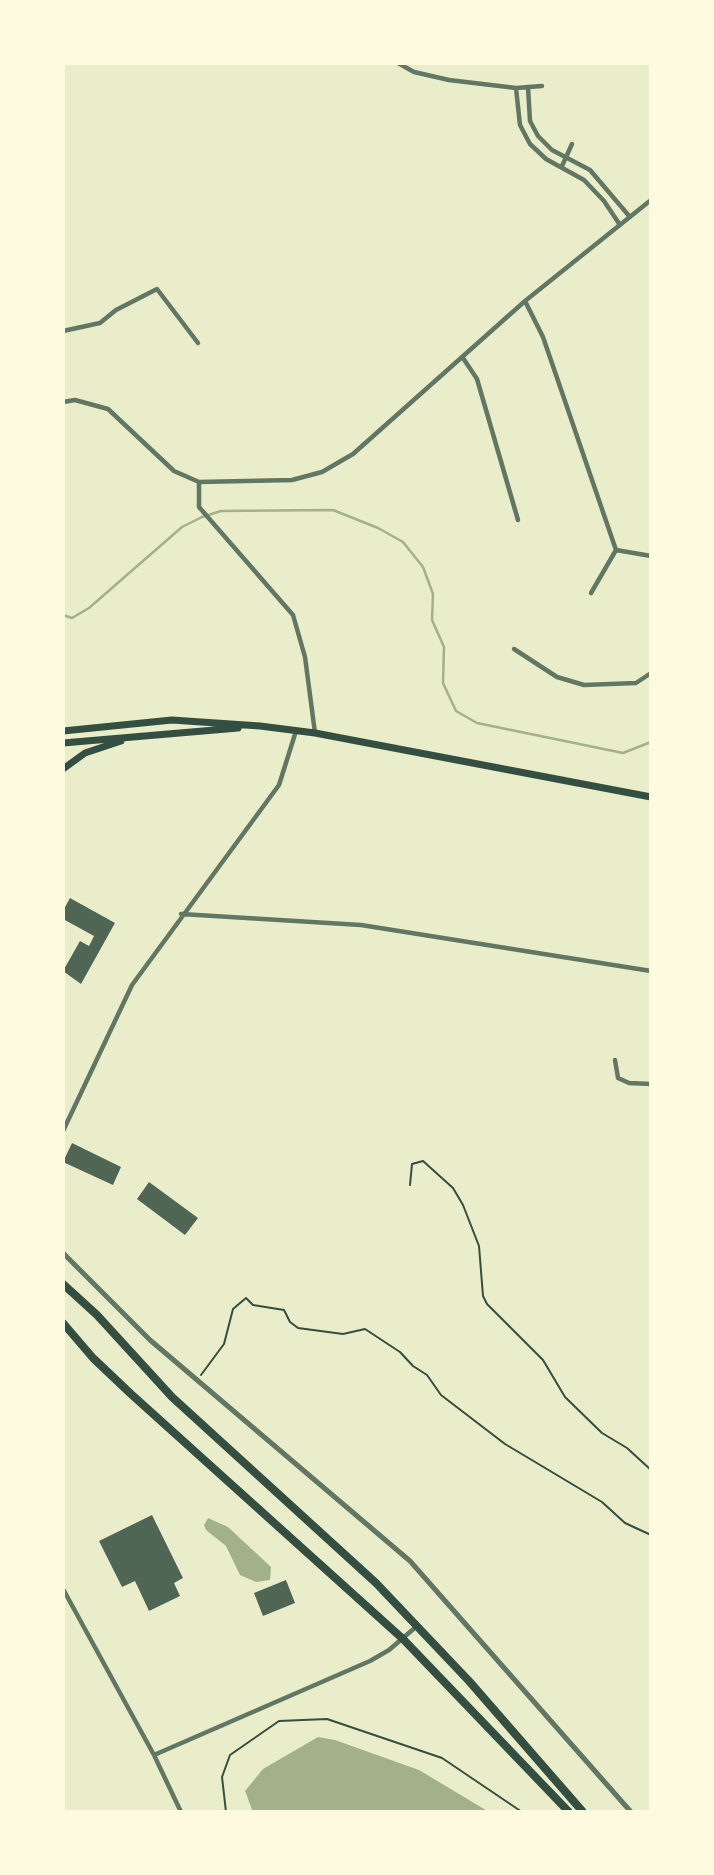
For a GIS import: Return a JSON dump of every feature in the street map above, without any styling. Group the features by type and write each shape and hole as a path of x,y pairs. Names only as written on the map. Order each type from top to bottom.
{"highway":[{"path":"63,1284 97,1315 172,1397 334,1542 418,1626 583,1812"},
{"path":"63,1323 131,1394 403,1639 569,1812"}],"main road":[{"path":"63,731 172,720 260,726 315,733 651,797"},
{"path":"63,743 260,726"},
{"path":"63,769 85,753 135,736"}],"street":[{"path":"398,63 414,72 449,80 516,88 542,86"},
{"path":"528,87 533,127 545,145 590,170 630,217"},
{"path":"516,88 520,125 530,144 546,159 577,174 596,191 620,225"},
{"path":"562,166 572,144"},
{"path":"63,402 75,400 108,409 174,471 199,482 292,480 322,472 353,454 525,301 651,200"},
{"path":"63,331 100,323 116,310 158,289 198,343"},
{"path":"525,301 543,337 616,550 591,593"},
{"path":"463,358 477,379 518,520"},
{"path":"199,482 199,507 293,615 305,657 315,733"},
{"path":"616,550 651,556"},
{"path":"514,649 557,677 584,685 636,682 651,673"},
{"path":"63,1131 132,985 181,914 279,785 296,731"},
{"path":"181,914 360,926 651,971"},
{"path":"615,1060 618,1077 629,1083 651,1084"},
{"path":"63,1253 92,1279 135,1327 411,1561 631,1812"},
{"path":"63,1589 154,1755 181,1812"},
{"path":"154,1755 370,1661 418,1626"}],"path":[{"path":"410,1185 410,1170 417,1160 429,1165 453,1188 463,1205 479,1246 483,1296 487,1304 543,1360 565,1396 602,1433 627,1448 651,1470"},
{"path":"199,1379 224,1344 233,1308 246,1298 258,1306 284,1310 290,1322 298,1328 343,1334 365,1329 401,1352 413,1366 427,1375 441,1395 505,1444 602,1502 625,1523 651,1535"},
{"path":"226,1812 222,1777 230,1755 279,1721 327,1718 442,1758 522,1812"}],"shaded area":[{"path":"208,1518 228,1527 271,1567 270,1580 256,1582 240,1575 226,1546 206,1530 204,1525"},
{"path":"318,1737 335,1740 419,1770 489,1812 253,1812 245,1791 263,1769"}],"building":[{"path":"70,898 115,923 81,984 63,971 80,941 89,946 94,936 63,919 63,911"},
{"path":"72,1143 121,1167 113,1185 63,1162"},
{"path":"149,1182 198,1218 185,1235 137,1199"},
{"path":"152,1515 183,1578 174,1583 180,1596 149,1611 135,1581 122,1587 99,1541"},
{"path":"286,1580 295,1603 263,1616 254,1593"}],"waterway":[{"path":"63,615 72,618 89,608 182,527 202,517 221,511 333,510 378,528 403,542 423,567 433,594 432,620 444,647 443,683 456,711 477,723 623,753 651,742"}]}
